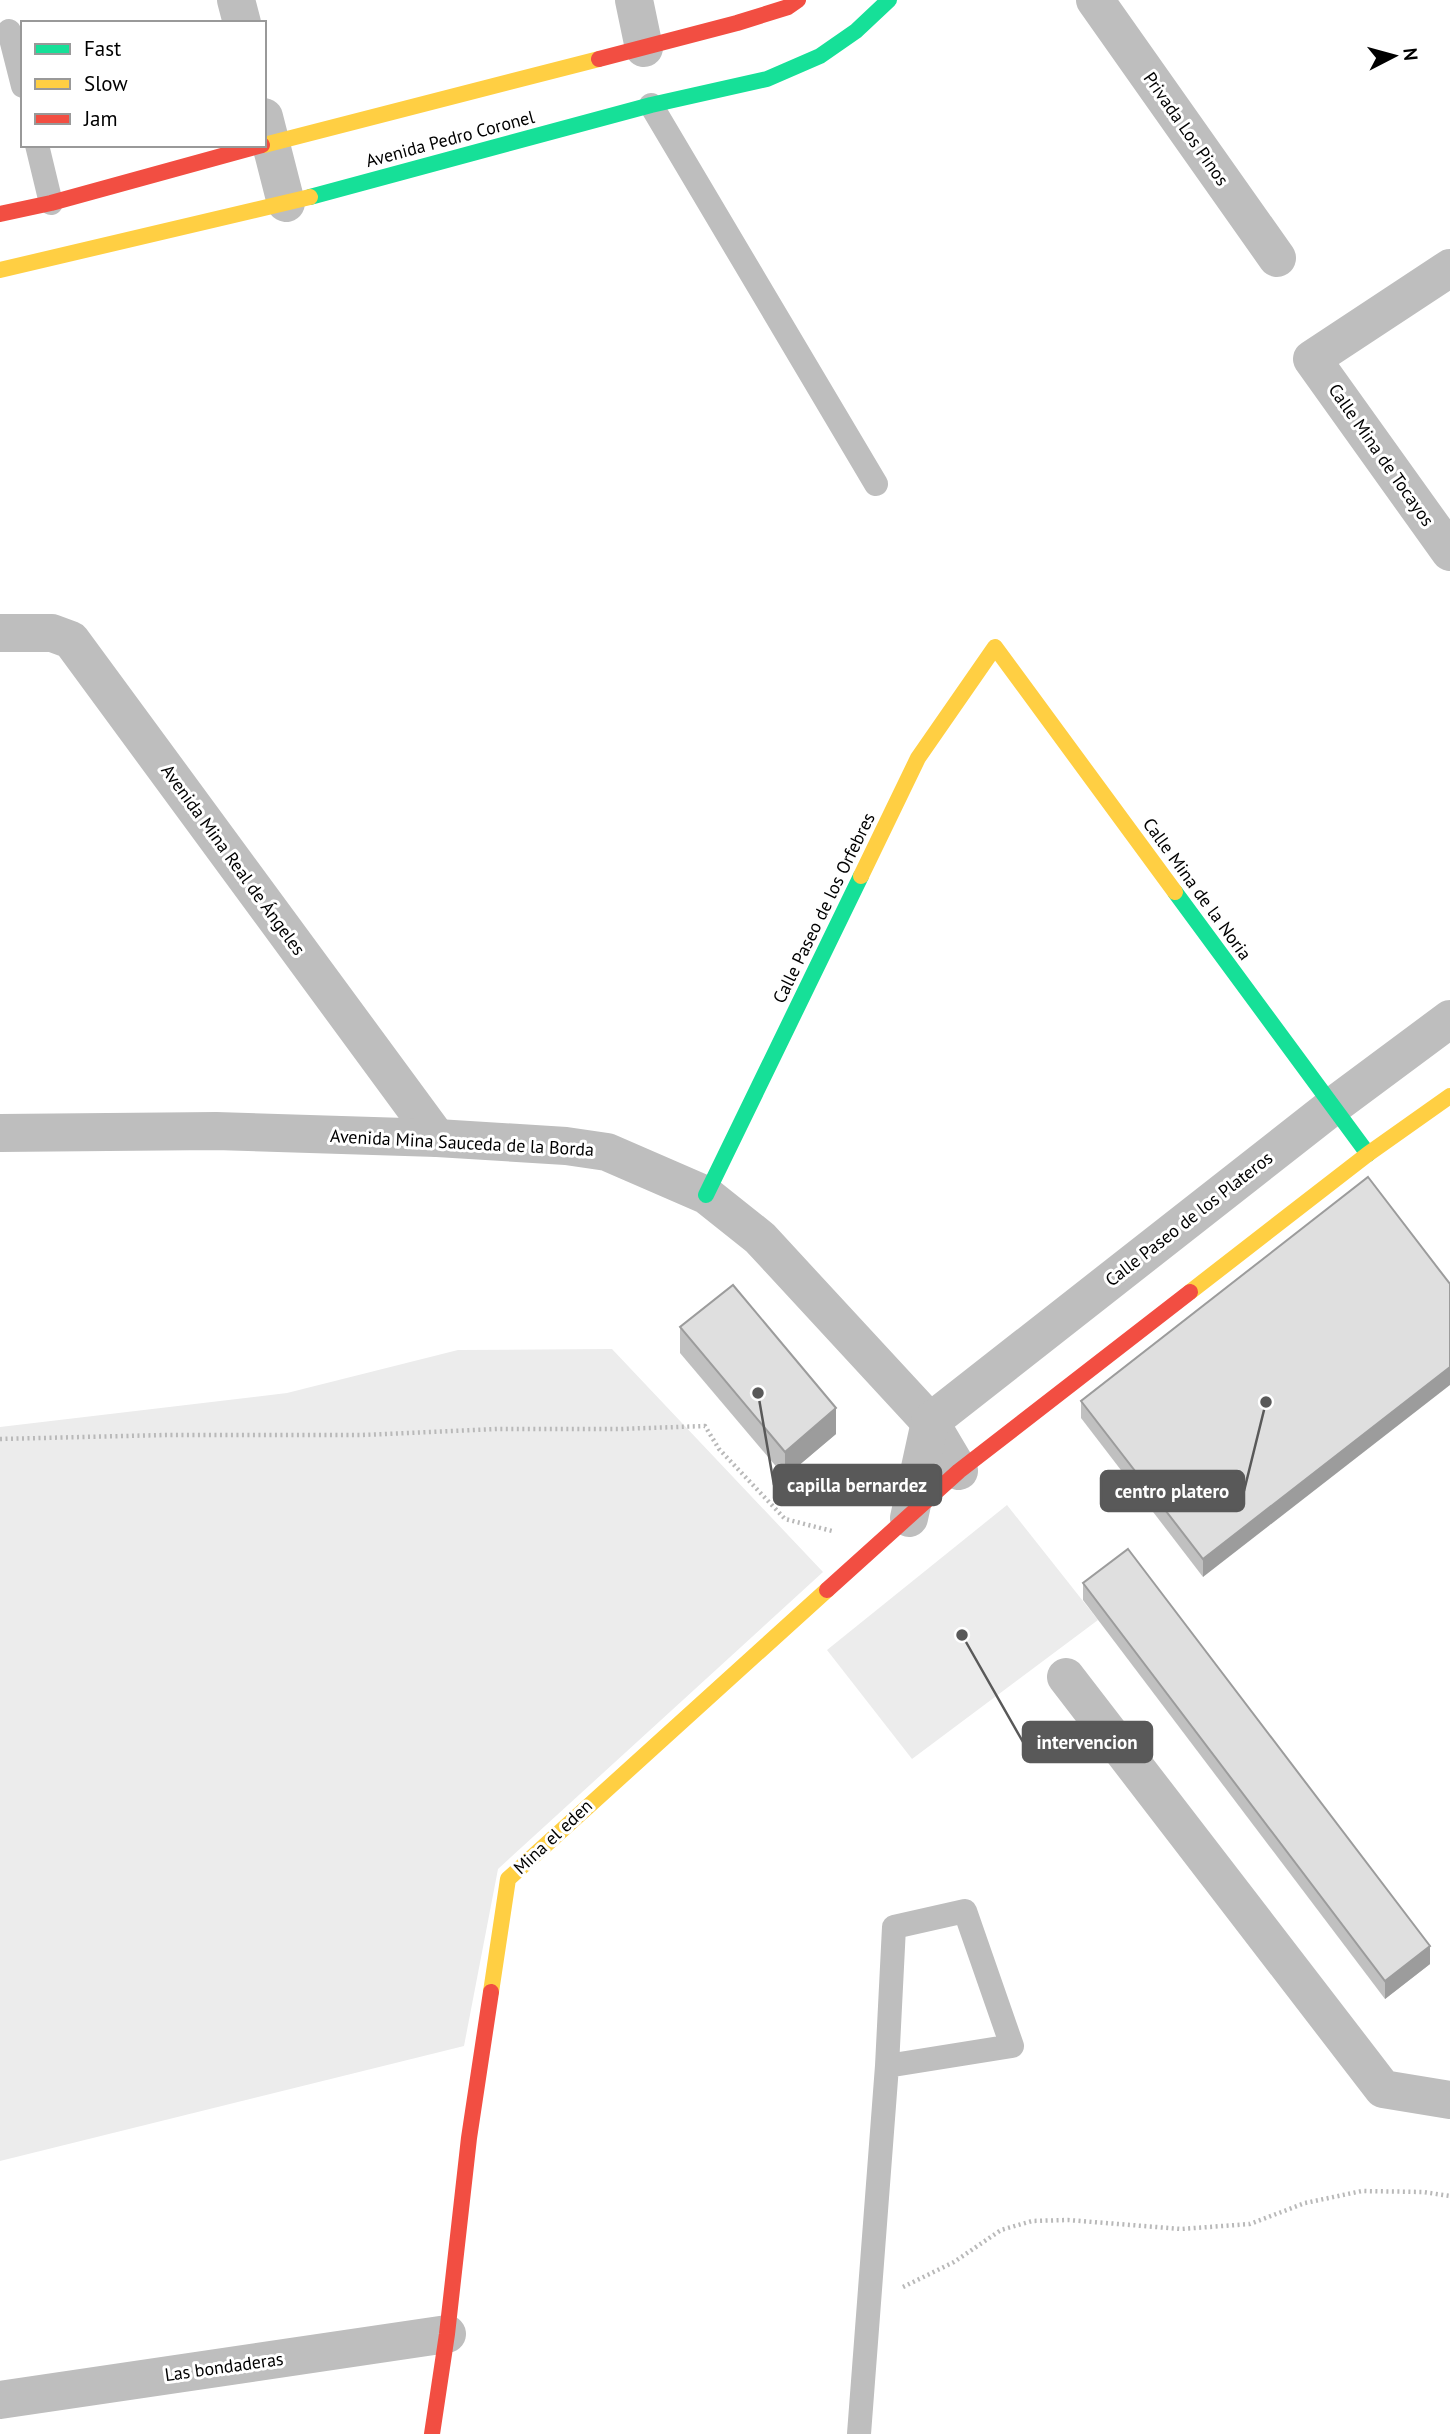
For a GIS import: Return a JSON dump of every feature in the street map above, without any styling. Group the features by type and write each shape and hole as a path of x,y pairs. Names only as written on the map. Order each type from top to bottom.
{"street":[{"path":"236,0 241,21"},
{"path":"634,0 644,48"},
{"path":"266,138 644,48 737,23 788,7 798,0"},
{"name":"Avenida Pedro Coronel","path":"0,270 286,203 651,105 767,79 820,56 856,31 888,0"},
{"name":"Privada Los Pinos","path":"1095,0 1277,258"},
{"path":"266,141 286,203"},
{"path":"0,214 51,203 235,147"},
{"name":"Calle Mina de Tocayos","path":"1450,268 1312,359 1450,552"},
{"name":"Avenida Mina Real de Ángeles","path":"0,633 52,633 71,640 437,1138"},
{"name":"Calle Mina de la Noria","path":"995,647 1368,1154"},
{"name":"Calle Paseo de los Orfebres","path":"706,1195 918,758 995,647"},
{"name":"Calle Paseo de los Plateros","path":"930,1422 1333,1106 1450,1019"},
{"path":"959,1471 1368,1154 1450,1096"},
{"name":"Avenida Mina Sauceda de la Borda","path":"0,1133 216,1131 437,1138 566,1146 607,1152 706,1195 760,1238 930,1422 959,1471"},
{"path":"909,1518 930,1422"},
{"name":"Mina el eden","path":"432,2434 447,2334 469,2138 508,1879 959,1471"},
{"path":"1066,1677 1383,2089 1450,2100"},
{"name":"Las bondaderas","path":"0,2400 447,2334"}],"lane":[{"path":"9,31 21,78"},
{"path":"651,105 876,484"},
{"path":"37,147 51,203"},
{"path":"859,2434 887,2066 894,1927 965,1911 1012,2046 887,2066"}],"path":[{"path":"0,1439 165,1435 362,1435 497,1429 705,1426 719,1449 785,1519 881,1543"},
{"path":"870,2298 895,2291 954,2262 1001,2230 1032,2221 1068,2220 1181,2229 1250,2224 1305,2203 1362,2191 1423,2192 1450,2196"}],"shaded area":[{"path":"612,1349 823,1572 498,1869 464,2046 0,2161 0,1427 287,1393 458,1350"},
{"path":"1007,1505 1098,1620 912,1759 827,1650"}],"building":[{"path":"1368,1177 1450,1284 1450,1367 1203,1559 1081,1401"},
{"path":"733,1285 836,1408 785,1452 680,1327"},
{"path":"1128,1549 1430,1946 1385,1981 1083,1583"}],"traffic: fast":[{"path":"310,197 651,105 767,79 820,56 856,31 889,0"},
{"path":"706,1195 861,876"},
{"path":"1175,892 1368,1154"}],"traffic: slow":[{"path":"266,144 599,59"},
{"path":"0,270 310,197"},
{"path":"861,876 918,758 995,647 1175,892"},
{"path":"1190,1292 1368,1154 1450,1096"},
{"path":"491,1992 508,1879 827,1590"}],"traffic: jam":[{"path":"599,59 737,23 788,7 798,0"},
{"path":"0,214 51,203 255,147"},
{"path":"827,1590 959,1471 1190,1292"},
{"path":"432,2434 447,2334 469,2138 491,1992"}],"place":[{"name":"capilla bernardez","path":"758,1393"},
{"name":"centro platero","path":"1266,1402"},
{"name":"intervencion","path":"962,1635"}]}
